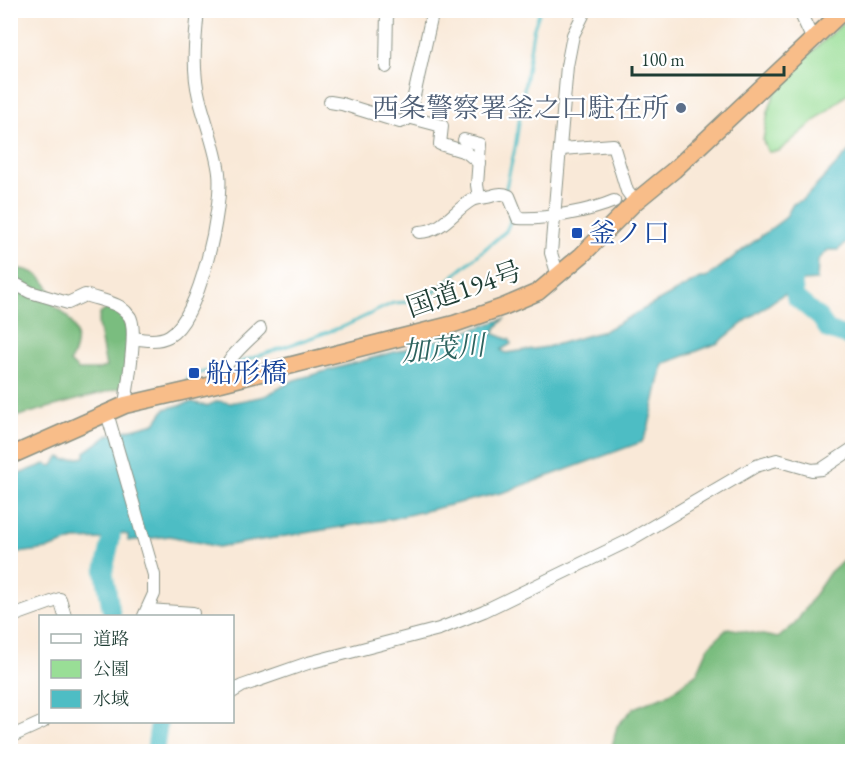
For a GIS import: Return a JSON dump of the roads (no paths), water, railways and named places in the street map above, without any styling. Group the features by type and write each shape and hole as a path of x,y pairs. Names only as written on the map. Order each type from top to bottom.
{"highway":[{"name":"国道194号","path":"10,456 108,417 126,405 454,324 538,292 558,276 635,202 674,170 844,10"}],"street":[{"path":"133,338 160,339 171,335 178,328 195,298 216,222 219,173 199,96 195,66 198,10"},
{"path":"386,67 387,10"},
{"path":"330,102 400,122 408,117 434,10 467,13 471,10"},
{"path":"799,10 813,40"},
{"path":"558,276 551,253 562,149 567,66 573,35 583,15 582,11"},
{"path":"408,117 442,126 440,144 466,152 478,163"},
{"path":"464,140 480,144 477,185 479,197"},
{"path":"562,149 613,145 627,191 635,202"},
{"path":"419,232 427,232 436,227 479,197 502,193 510,196 518,218 530,219 590,209 614,201"},
{"path":"10,281 30,292 68,303 85,295 120,307 130,317 133,338 126,405"},
{"path":"221,383 221,372 226,364 260,329"},
{"path":"108,417 152,568 154,589 146,613 193,613 192,615"},
{"path":"234,691 308,663 439,629 484,611 628,541 756,466 777,460 812,470 822,469 852,449"},
{"path":"10,617 60,598 65,615"},
{"path":"10,737 41,723"}],"water":[{"name":"加茂川","path":"852,148 852,238 838,250 828,250 818,260 817,280 803,281 718,343 663,364 648,430 642,442 505,492 391,519 218,547 170,536 128,541 128,535 109,530 105,539 74,540 48,549 11,554 11,477 45,464 52,466 60,457 66,460 85,457 85,452 109,435 155,423 165,409 192,402 207,406 218,401 230,403 265,396 294,380 459,334 504,319 492,333 510,340 511,344 501,350 506,353 547,347 604,331 700,278 706,278 785,218 793,204 804,199"}],"waterway":[{"path":"505,192 515,148 533,31 540,10"},
{"path":"232,365 345,326 393,303 424,301 506,231 510,222 510,212"},
{"path":"794,266 795,297 820,318 828,330 852,338"},
{"path":"185,385 189,376 222,367"},
{"path":"112,615 104,571 115,506"},
{"path":"155,752 159,723"}],"place":[{"name":"西条警察署釜之口駐在所","path":"681,108"},
{"name":"釜ノ口","path":"577,233"},
{"name":"船形橋","path":"194,373"}]}
